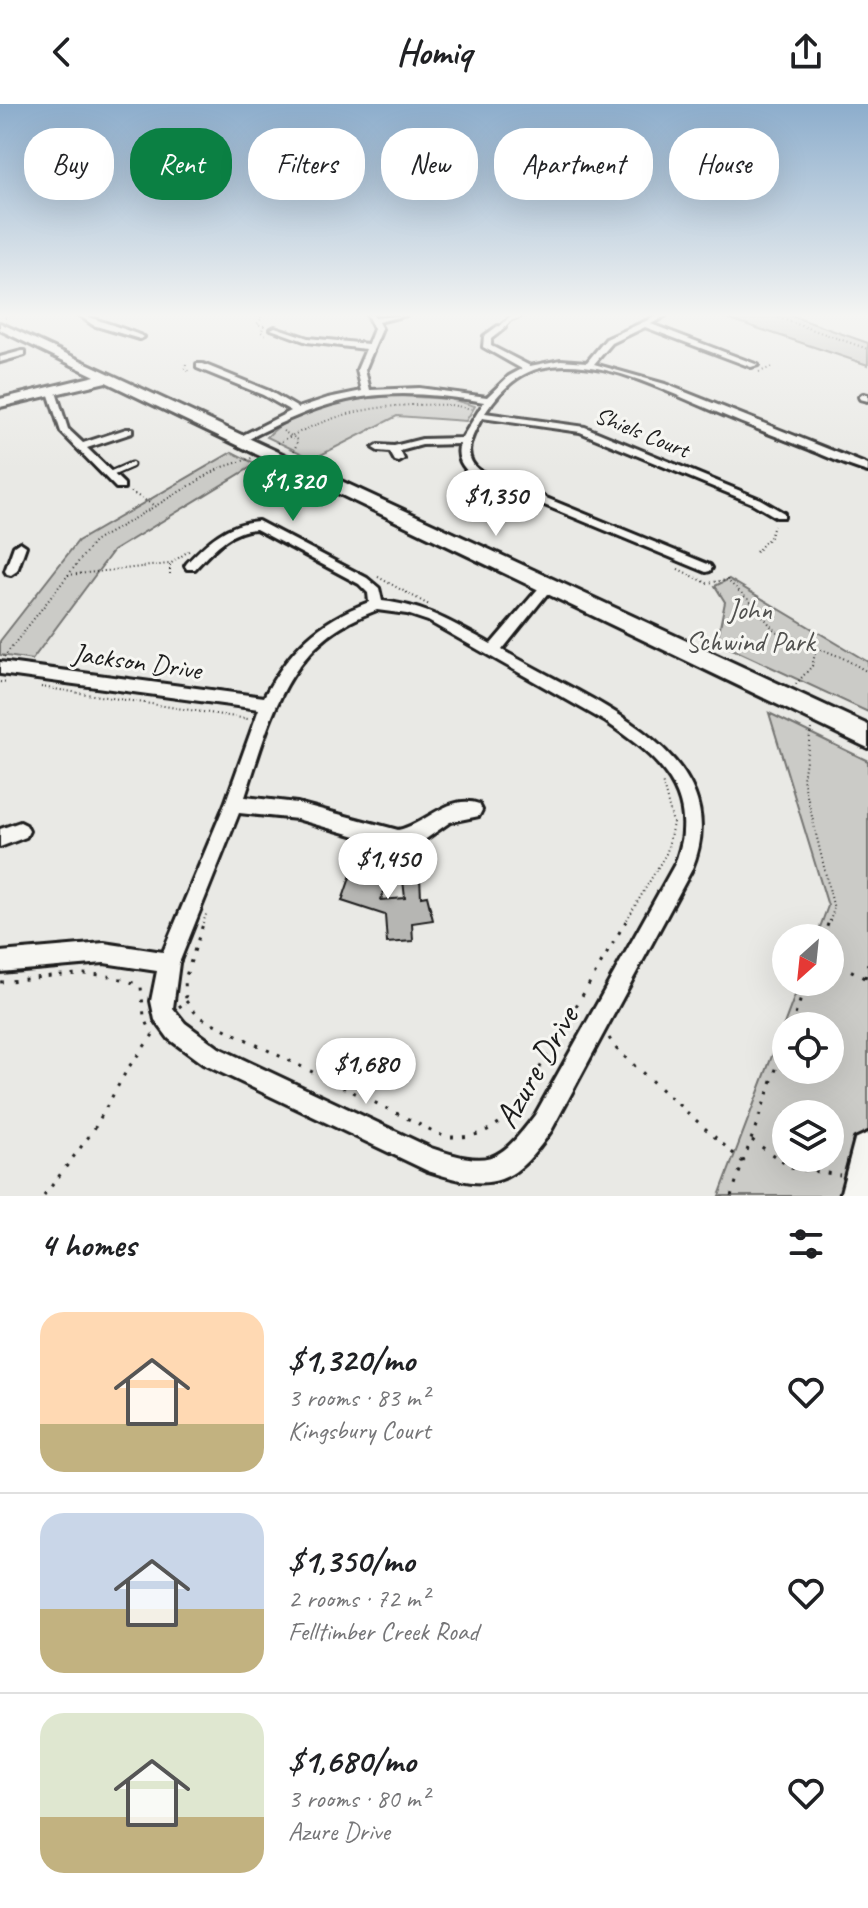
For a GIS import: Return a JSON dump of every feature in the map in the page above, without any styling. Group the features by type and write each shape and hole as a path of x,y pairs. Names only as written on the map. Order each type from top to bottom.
{"main road":[{"path":"80,366 868,737"},
{"path":"0,403 105,378"}],"street":[{"path":"200,366 266,393 295,410"},
{"path":"363,366 366,391"},
{"path":"523,366 529,369"},
{"path":"543,366 529,369 505,382 483,400 460,441 467,466 487,479 706,568"},
{"path":"592,366 651,383 867,467"},
{"path":"238,441 295,410 366,391 417,389 483,400"},
{"path":"52,392 64,430 120,486"},
{"name":"Shiels Court","path":"478,412 582,429 756,501 780,515"},
{"path":"80,447 129,431"},
{"path":"378,448 396,454 416,442 460,441"},
{"path":"166,1018 162,991 169,963 234,804 265,712 286,672 309,645 346,616 376,605 374,591 363,581 258,525 233,531 206,550 191,566"},
{"path":"0,561 16,559"},
{"path":"493,651 547,586"},
{"name":"Azure Drive","path":"166,1018 191,1042 225,1063 428,1159 461,1171 491,1173 521,1155 543,1123 685,865 691,846 692,824 686,793 670,764 638,732 420,613 376,605"},
{"name":"Jackson Drive","path":"0,668 265,712"},
{"path":"234,804 297,811 398,839 417,835 446,814 473,810"},
{"path":"0,838 20,831"},
{"path":"0,962 104,953 169,963"}],"lane":[{"path":"108,475 131,465"}],"path":[{"path":"272,447 313,423 371,405 450,405 483,400"},
{"path":"460,441 483,400"},
{"path":"450,405 478,412"},
{"path":"279,430 292,434 298,444 288,457"},
{"path":"1,661 94,542 220,468 253,458"},
{"path":"120,486 154,506"},
{"path":"756,552 770,537 774,526"},
{"path":"67,575 170,564"},
{"path":"676,567 699,582 711,584 727,580 753,604 772,630 841,657 868,672"},
{"path":"792,689 812,666 816,649"},
{"path":"0,682 16,683"},
{"path":"32,686 265,712"},
{"path":"816,712 803,769 834,909 828,924"},
{"path":"209,907 188,965 186,1001 198,1016 443,1136 468,1139 492,1130 518,1105 667,852 672,815 660,777"},
{"path":"844,967 866,980 868,963"},
{"path":"0,982 99,975 133,982 141,987 144,1016 153,1036"},
{"path":"44,1196 93,1131 128,1068 166,1018 186,1001"},
{"path":"598,1024 618,1051 743,1162"},
{"path":"731,1196 772,1080"},
{"path":"751,1139 791,1168 864,1176"}],"green space":[{"path":"397,396 450,399 475,406 466,421 397,416 313,459 267,437 279,426 310,411 345,402"},
{"path":"232,452 256,464 113,551 32,660 0,655 0,641 78,541"},
{"name":"John Schwind Park","path":"729,579 868,662 868,712 717,642 725,602 715,586"},
{"path":"769,713 868,761 868,1196 719,1196 772,1056 772,1084 844,1084 844,1012 789,1012 795,996 844,996 844,924 821,924 828,906"}],"building":[{"path":"355,863 390,871 381,900 405,898 403,880 420,877 421,897 427,896 433,920 412,923 413,941 387,943 385,915 342,901"}]}
